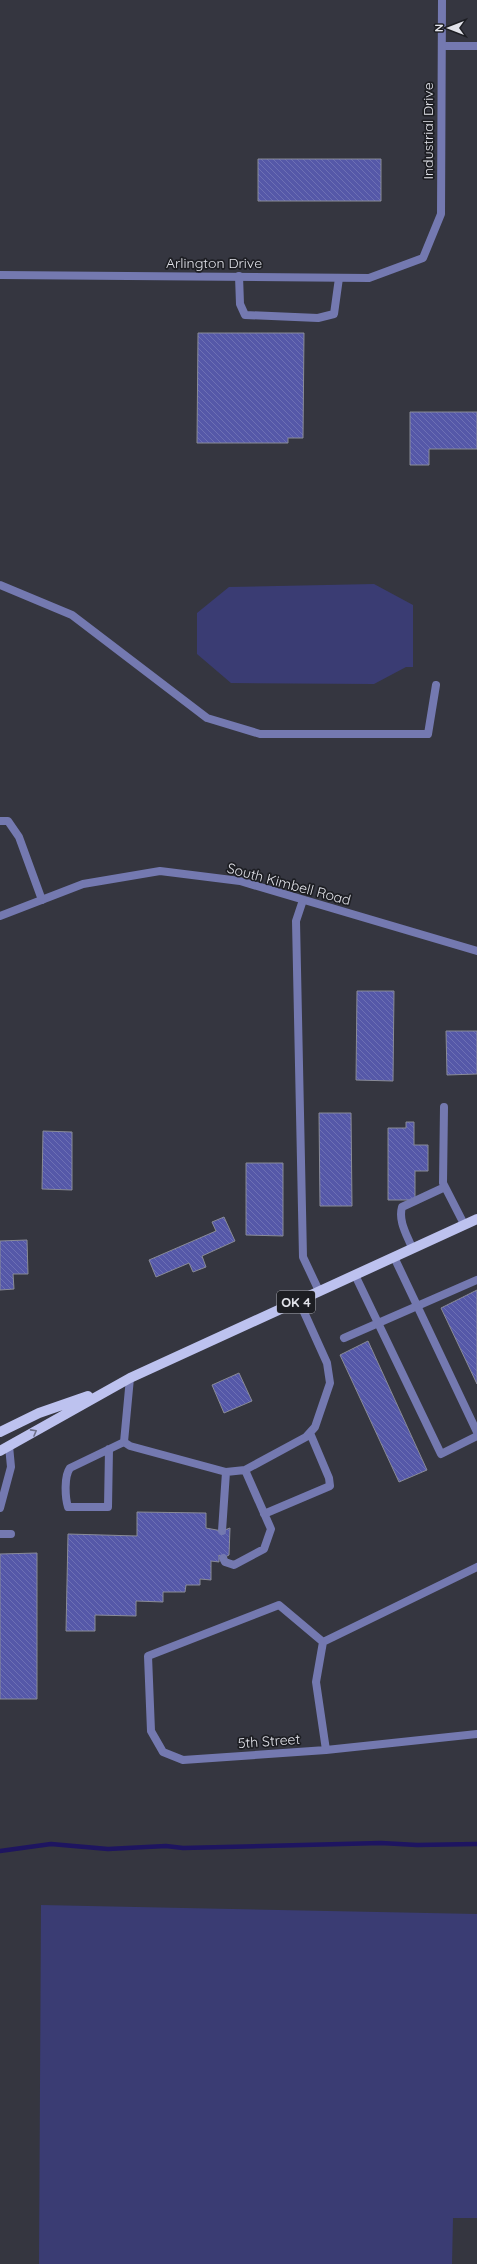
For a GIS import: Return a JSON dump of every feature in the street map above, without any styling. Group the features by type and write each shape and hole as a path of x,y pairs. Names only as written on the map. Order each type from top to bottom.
{"main road":[{"name":"OK 4","path":"0,1451 130,1378 477,1219"},
{"name":"OK 4","path":"0,1432 39,1414 116,1386"}],"street":[{"name":"Industrial Drive","path":"424,258 440,214 442,0"},
{"path":"442,46 477,46"},
{"name":"Arlington Drive","path":"0,275 369,278 424,258"},
{"path":"239,276 240,304 245,315 318,318 334,314 339,278"},
{"path":"0,585 72,615 207,718 260,734 428,734 436,685"},
{"path":"0,821 8,821 19,837 42,900"},
{"name":"South Kimbell Road","path":"0,916 83,884 160,871 240,881 477,951"},
{"path":"303,900 296,921 303,1257 320,1291"},
{"path":"444,1107 443,1183 464,1224"},
{"path":"412,1248 400,1215 402,1207 446,1187"},
{"path":"394,1257 477,1432"},
{"path":"355,1275 441,1454 477,1436"},
{"path":"344,1338 477,1280"},
{"path":"124,1442 130,1446 226,1472 245,1470 306,1438 315,1427 330,1383 327,1363 299,1301"},
{"path":"124,1442 130,1378"},
{"path":"264,1514 330,1486 329,1478 310,1433"},
{"path":"109,1449 108,1507 68,1507 67,1472 70,1468 109,1449 124,1442"},
{"path":"0,1508 11,1467 9,1446"},
{"path":"223,1558 225,1562 234,1565 264,1549 270,1529 245,1470"},
{"path":"222,1531 226,1472"},
{"path":"0,1534 11,1534"},
{"path":"326,1750 316,1682 323,1642 477,1567"},
{"name":"5th Street","path":"323,1642 279,1605 148,1656 151,1731 163,1752 183,1760 326,1750 477,1734"}],"shaded area":[{"path":"374,584 413,605 413,667 406,667 374,684 231,683 197,654 197,613 229,587"},
{"path":"41,1905 477,1914 477,2218 453,2218 452,2264 39,2264"}],"building":[{"path":"258,159 381,159 381,201 258,201"},
{"path":"198,333 304,333 303,438 288,438 288,443 197,443"},
{"path":"410,412 477,412 477,449 429,449 429,465 410,465"},
{"path":"357,991 394,991 393,1081 356,1080"},
{"path":"446,1031 477,1031 477,1074 447,1075"},
{"path":"319,1113 351,1113 352,1206 320,1206"},
{"path":"406,1122 414,1122 414,1145 428,1145 428,1171 415,1171 415,1200 388,1200 388,1128 406,1128"},
{"path":"43,1131 72,1132 72,1190 42,1189"},
{"path":"246,1163 283,1163 283,1236 246,1235"},
{"path":"224,1217 235,1241 202,1256 206,1267 193,1272 189,1263 156,1277 149,1260 216,1231 212,1222"},
{"path":"27,1240 28,1274 13,1274 14,1289 0,1290 0,1241"},
{"path":"477,1290 477,1384 441,1308"},
{"path":"368,1341 427,1470 399,1482 340,1355"},
{"path":"239,1373 252,1401 224,1413 212,1385"},
{"path":"137,1512 206,1513 206,1528 222,1531 230,1528 229,1555 223,1558 219,1555 219,1562 211,1561 211,1580 200,1579 200,1585 186,1585 185,1592 163,1592 163,1602 136,1601 136,1616 95,1615 95,1631 66,1631 68,1534 137,1536"},
{"path":"37,1553 37,1699 0,1699 0,1554"}],"waterway":[{"path":"0,1851 51,1844 108,1849 166,1846 183,1848 381,1843 417,1845 477,1844"}]}
